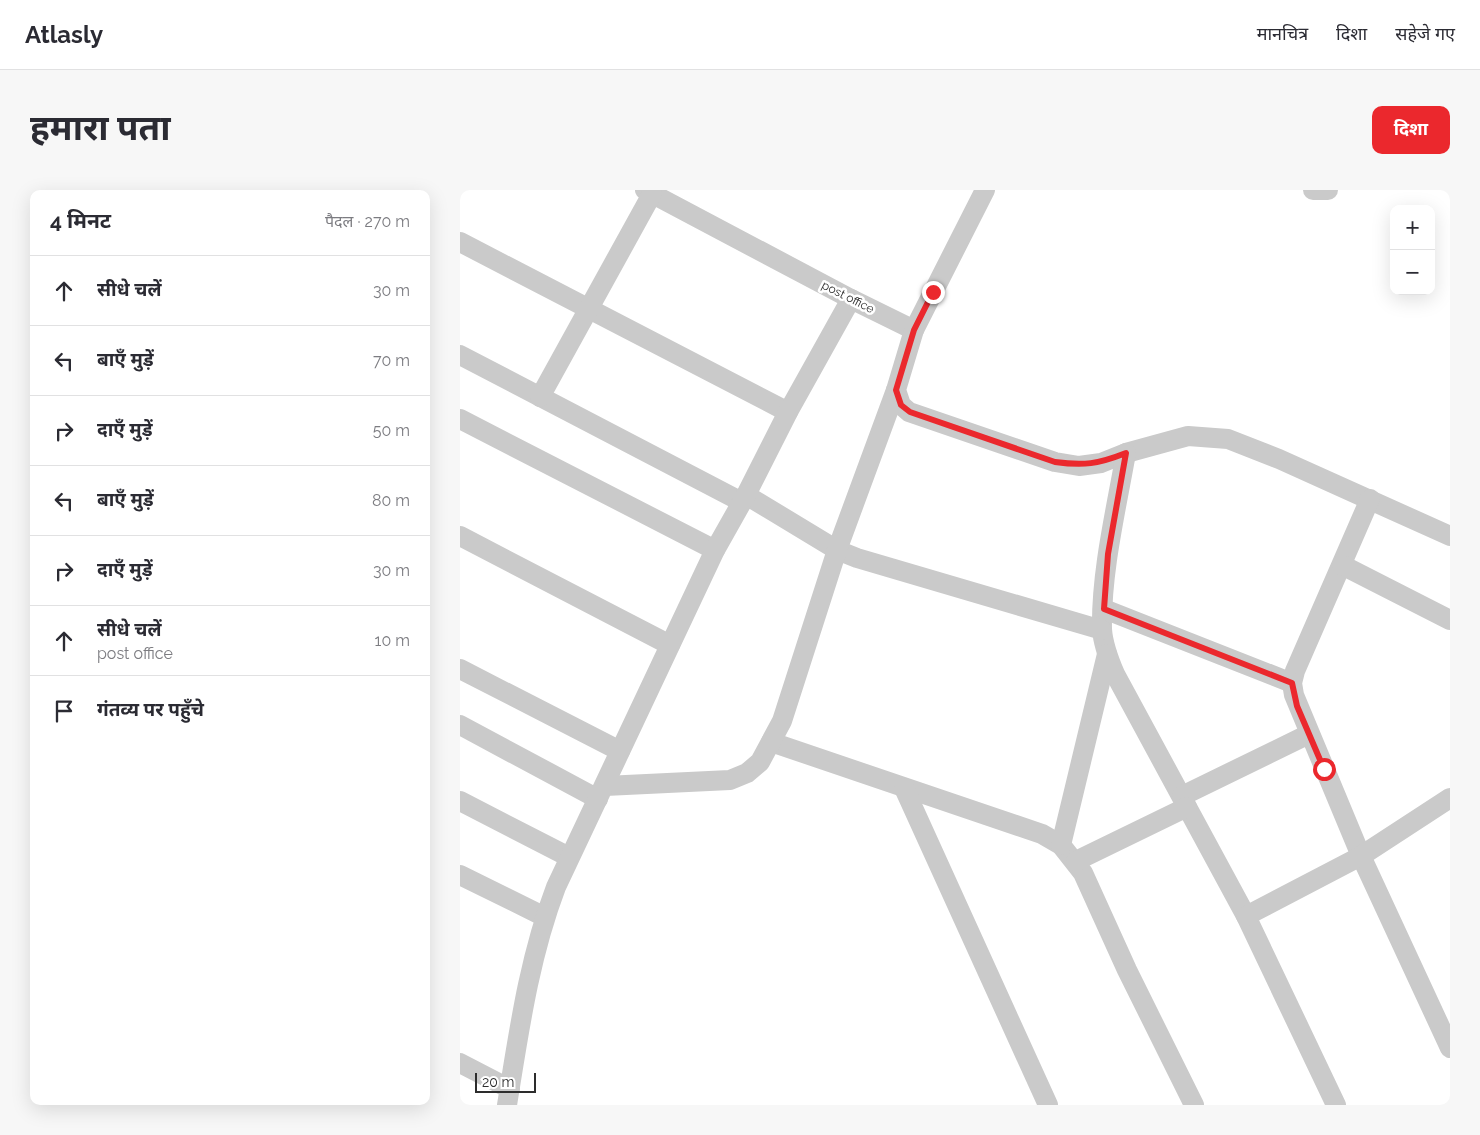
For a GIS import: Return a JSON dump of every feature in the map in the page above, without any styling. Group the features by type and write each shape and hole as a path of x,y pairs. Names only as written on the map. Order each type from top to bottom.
{"street":[{"path":"460,725 602,792 730,780 747,773 760,762 782,721 837,550 896,390 914,330 985,190"},
{"path":"1313,190 1328,190"},
{"path":"540,397 648,192"},
{"name":"post office","path":"648,192 914,330"},
{"path":"460,242 788,412"},
{"path":"460,1063 509,1097 523,1005 545,917 569,857 602,792 714,550 851,299"},
{"path":"460,355 540,397 744,498 837,550 883,567 1102,630"},
{"path":"896,390 901,405 910,412 1055,462 1079,466 1100,463 1126,453 1188,436 1228,439 1279,459 1450,536"},
{"path":"462,424 714,550"},
{"path":"1126,453 1108,554 1102,630 1107,654 1115,674 1246,916 1336,1105"},
{"path":"1370,499 1295,671 1292,683 1297,706 1361,856 1450,1048"},
{"path":"460,536 670,645"},
{"path":"1342,565 1450,620"},
{"path":"1104,609 1292,683"},
{"path":"1061,845 1107,654"},
{"path":"460,668 620,751"},
{"path":"1076,860 1309,734"},
{"path":"771,742 1042,834 1061,845 1076,860 1083,873 1127,970 1194,1105"},
{"path":"904,788 1048,1105"},
{"path":"1246,916 1361,856 1450,798"},
{"path":"460,801 569,857"},
{"path":"460,875 545,917"}],"route":[{"path":"933,292 914,330 896,390 901,405 910,412 1055,462 1079,466 1100,463 1126,453 1108,554 1104,609 1292,683 1297,706 1324,769"}]}
